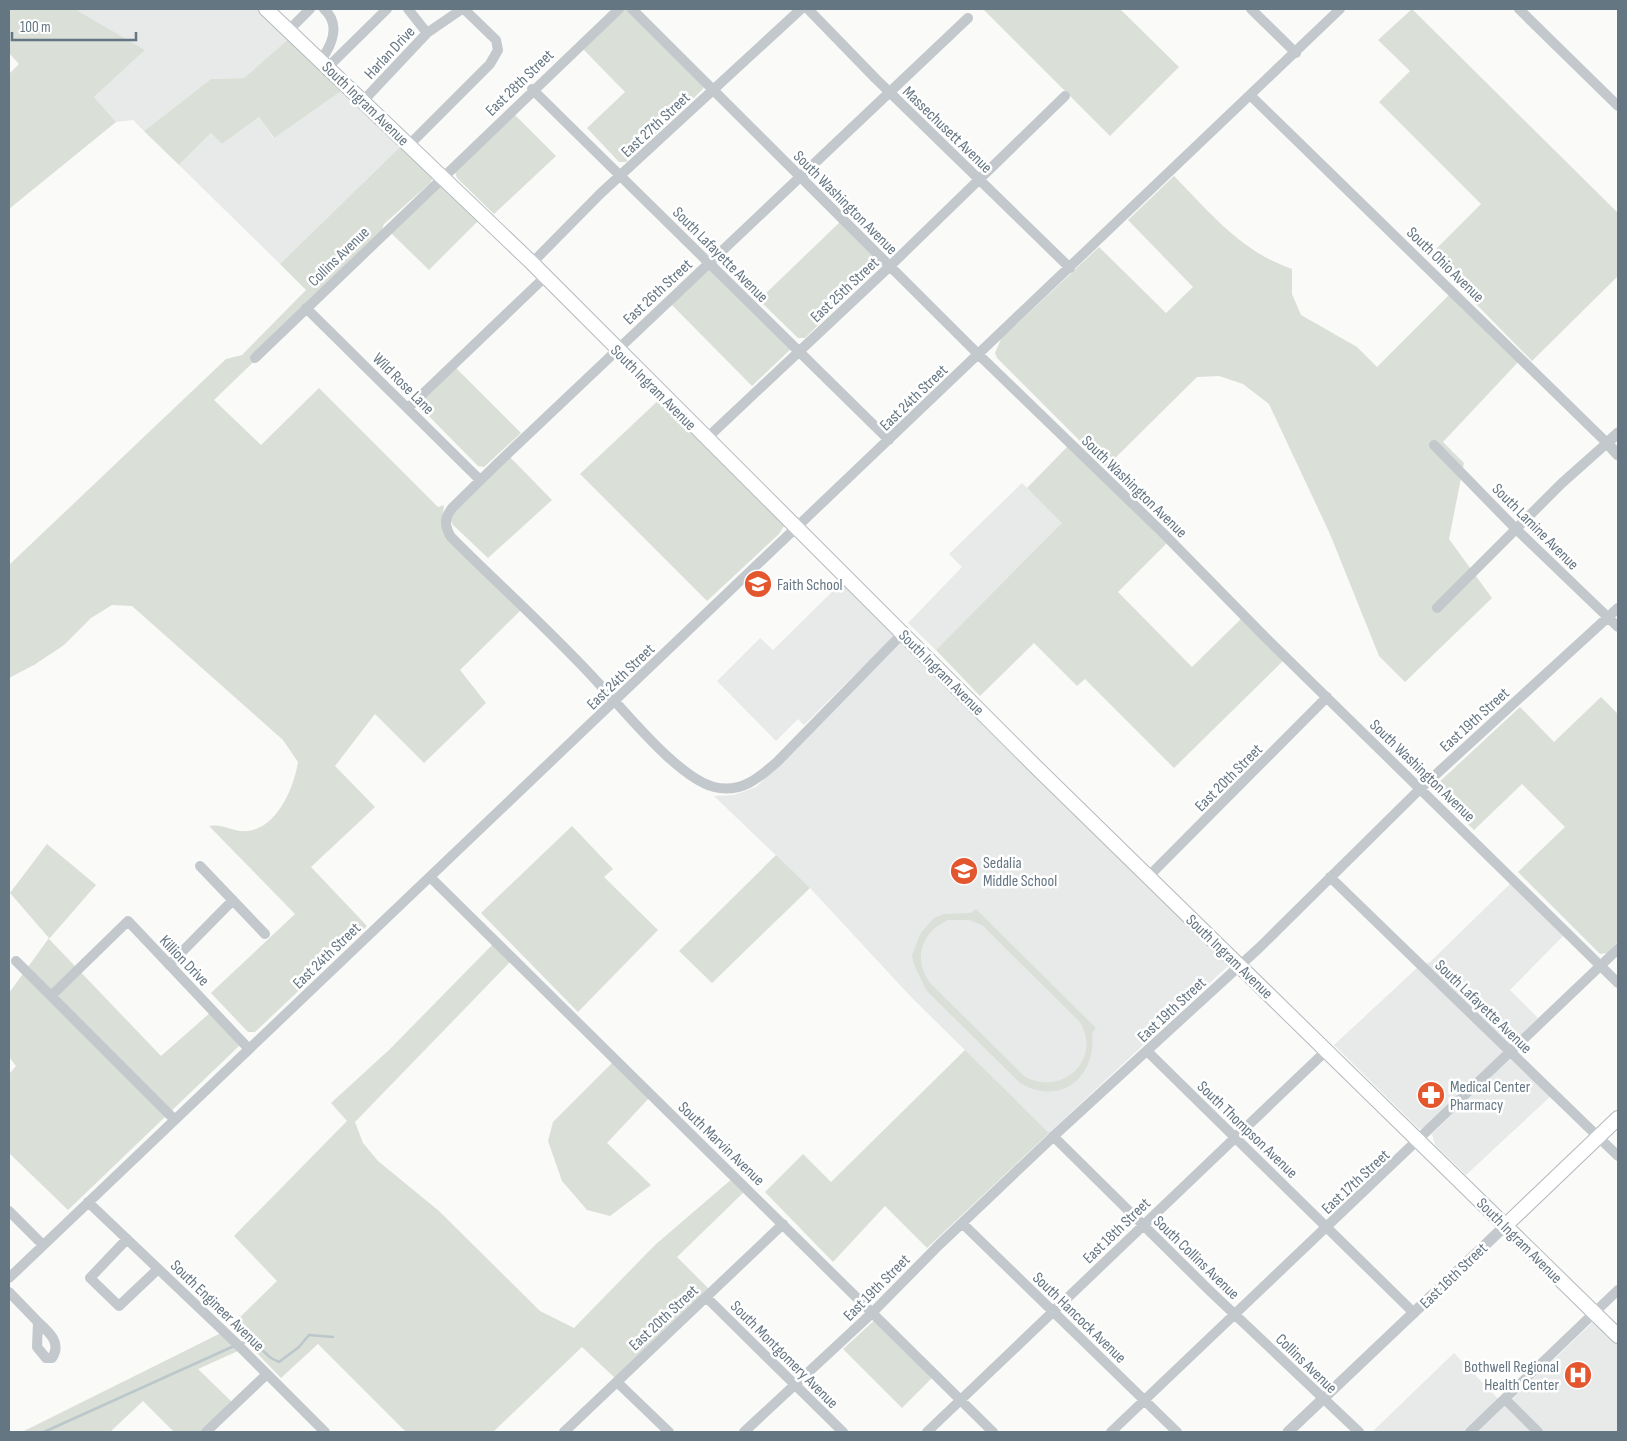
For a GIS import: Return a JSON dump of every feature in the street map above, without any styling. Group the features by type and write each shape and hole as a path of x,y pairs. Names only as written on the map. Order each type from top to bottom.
{"main road":[{"name":"South Ingram Avenue","path":"266,9 545,276 706,439 1239,966 1618,1336"},
{"name":"East 16th Street","path":"1505,1226 1618,1118"}],"street":[{"path":"289,30 310,9"},
{"path":"324,9 331,15 334,33 324,64"},
{"path":"324,64 387,9"},
{"path":"408,9 427,33"},
{"path":"409,145 490,64 498,50 496,40 463,9"},
{"name":"Harlan Drive","path":"364,101 427,33 463,9"},
{"name":"East 28th Street","path":"441,177 618,9"},
{"name":"South Washington Avenue","path":"632,9 978,355 1163,533 1618,983"},
{"name":"East 27th Street","path":"532,264 620,176 801,9"},
{"name":"Massechusett Avenue","path":"808,9 1070,268"},
{"path":"1251,9 1296,53"},
{"name":"East 24th Street","path":"9,1278 1251,96 1340,9"},
{"path":"1520,9 1618,106"},
{"name":"East 26th Street","path":"614,702 602,687 451,537 446,528 446,515 480,480 968,18"},
{"name":"South Lafayette Avenue","path":"532,89 889,440"},
{"name":"East 25th Street","path":"706,439 980,180 1065,96"},
{"name":"South Ohio Avenue","path":"1251,96 1618,454"},
{"name":"Collins Avenue","path":"255,358 441,177"},
{"path":"408,408 545,276"},
{"name":"Wild Rose Lane","path":"306,308 480,480"},
{"path":"1437,608 1516,529 1618,433"},
{"name":"South Lamine Avenue","path":"1434,445 1516,529 1618,627"},
{"name":"East 19th Street","path":"744,1432 871,1314 1053,1136 1148,1052 1239,966 1421,788 1618,608"},
{"path":"614,702 664,752 696,780 716,788 740,788 759,778 778,761 903,633"},
{"name":"East 20th Street","path":"1148,876 1327,697"},
{"path":"200,866 265,934"},
{"name":"South Marvin Avenue","path":"430,877 783,1224 871,1314 993,1432"},
{"name":"South Lafayette Avenue","path":"1330,877 1618,1156"},
{"path":"169,965 232,900"},
{"name":"Killion Drive","path":"51,996 128,921 249,1049"},
{"name":"East 17th Street","path":"1111,1432 1618,950"},
{"path":"16,961 175,1120"},
{"name":"East 18th Street","path":"927,1432 1327,1050"},
{"name":"South Thompson Avenue","path":"1148,1052 1414,1313"},
{"name":"South Collins Avenue","path":"1053,1136 1235,1314"},
{"name":"South Engineer Avenue","path":"88,1202 325,1432"},
{"path":"9,1211 43,1245"},
{"name":"South Hancock Avenue","path":"962,1223 1176,1432"},
{"name":"East 20th Street","path":"564,1432 783,1224"},
{"name":"East 16th Street","path":"1288,1432 1505,1226"},
{"path":"127,1239 90,1278 119,1306 158,1269"},
{"path":"1470,1432 1618,1290"},
{"path":"9,1292 38,1322"},
{"name":"South Montgomery Avenue","path":"706,1297 843,1432"},
{"name":"Collins Avenue","path":"1235,1314 1359,1432"},
{"path":"206,1432 267,1374"},
{"path":"617,1382 669,1432"},
{"path":"1505,1399 1538,1432"}],"shaded area":[{"path":"9,9 79,9 78,11 145,50 94,97 116,122 9,209 9,74 19,64 9,53"},
{"path":"79,9 263,9 293,35 244,78 211,79 144,131 133,120 116,122 94,97 145,50 77,11"},
{"path":"623,9 630,11 704,83 703,89 626,162 619,162 587,128 625,92 582,48"},
{"path":"983,9 1120,9 1179,67 1110,136"},
{"path":"1412,9 1618,213 1618,276 1532,361 1429,256 1481,204 1379,102 1410,71 1378,40"},
{"path":"293,35 347,87 274,138 259,117 222,144 211,133 179,165 144,131 211,79 244,78"},
{"path":"347,87 404,143 280,264 179,165 211,133 222,144 259,117 273,138"},
{"path":"513,113 556,156 494,214 457,178 455,172"},
{"path":"404,143 434,176 430,183 384,224 381,232 266,350 214,400 261,445 319,388 438,507 444,505 442,521 524,607 460,670 486,703 424,763 375,714 335,766 375,807 311,867 367,926 255,1032 248,1032 211,993 295,914 209,826 214,825 238,831 248,831 259,828 268,822 276,814 288,794 298,762 283,740 132,606 112,605 91,618 64,645 34,665 9,678 9,565 226,359 242,355 306,290 280,264"},
{"path":"1174,176 1214,217 1242,242 1274,262 1292,269 1292,294 1301,315 1357,347 1377,367 1452,292 1521,359 1443,442 1464,463 1449,539 1492,598 1405,682 1379,656 1330,534 1269,404 1243,384 1219,376 1197,377 1106,467 997,358 995,353 1001,339 1099,247 1166,313 1193,287 1128,220"},
{"path":"440,184 481,218 429,270 390,232"},
{"path":"841,221 878,260 877,267 805,338 798,338 759,300"},
{"path":"712,265 793,347 752,386 671,304"},
{"path":"455,367 521,433 484,467 478,466 419,406 419,401"},
{"path":"663,396 784,518 784,526 779,534 707,601 580,474"},
{"path":"1069,445 1168,542 1118,592 1192,667 1244,616 1286,658 1174,768 1085,679 1077,686 1034,643 980,696 936,650 1062,523 1027,488"},
{"path":"508,455 552,500 488,558 453,525 449,517"},
{"path":"1022,483 1063,523 936,650 908,623 962,567 949,554"},
{"path":"844,580 897,633 804,725 798,719 776,741 717,681 760,638 773,650"},
{"name":"Sedalia Middle School","path":"902,641 1229,965 1049,1133 912,998 810,888 714,796 734,795 756,787"},
{"path":"1601,697 1618,714 1618,942 1607,953 1600,954 1518,872 1565,827 1522,784 1474,830 1435,792 1435,786 1520,707 1554,742"},
{"path":"572,826 613,869 604,877 658,930 578,1012 481,913"},
{"path":"47,844 96,885 49,939 161,1056 211,1012 239,1046 68,1210 9,1153 9,1074 16,1066 9,1057 9,993 49,938 10,893"},
{"path":"776,855 810,888 712,983 679,951"},
{"path":"1513,881 1566,933 1510,990 1538,1018 1426,1128 1419,1129 1334,1045 1418,967 1430,962"},
{"path":"976,909 1096,1028 1092,1033 1092,1049 1088,1063 1082,1074 1073,1084 1049,1092 1035,1090 1020,1083 926,990 912,956 920,934 934,918 944,914 971,913","holes":["948,920 969,920 982,925 1080,1022 1086,1036 1086,1050 1082,1062 1074,1072 1064,1079 1052,1082 1038,1082 1024,1076 931,984 925,975 922,966 922,948 931,932"]},
{"path":"495,942 513,959 355,1122 363,1143 378,1161 439,1211 540,1311 574,1328 655,1245 733,1178 745,1191 677,1257 711,1291 616,1379 582,1347 493,1432 406,1432 318,1344 281,1378 231,1326 277,1281 234,1236 347,1121 331,1103 390,1049"},
{"path":"965,1050 1049,1133 927,1248 885,1206 833,1262 765,1192 803,1154 831,1182"},
{"path":"1509,1059 1515,1060 1551,1096 1466,1175 1435,1145 1432,1134"},
{"path":"615,1060 650,1097 607,1143 651,1185 610,1216 587,1210 562,1181 548,1141 553,1122"},
{"path":"877,1318 934,1376 902,1408 843,1349"},
{"name":"Bothwell Regional Health Center","path":"1592,1323 1599,1323 1618,1341 1618,1432 1372,1432 1454,1353 1505,1406"},
{"path":"221,1333 238,1351 198,1369 234,1404 204,1432 174,1432 143,1401 110,1432 22,1432"}],"waterway":[{"path":"241,1343 252,1341 271,1358 279,1362 299,1347 309,1335 333,1337"},
{"path":"44,1432 234,1346"}],"place":[{"name":"Faith School","path":"758,584"},
{"name":"Sedalia Middle School","path":"964,871"},
{"name":"Medical Center Pharmacy","path":"1431,1095"},
{"name":"Bothwell Regional Health Center","path":"1578,1375"}]}
